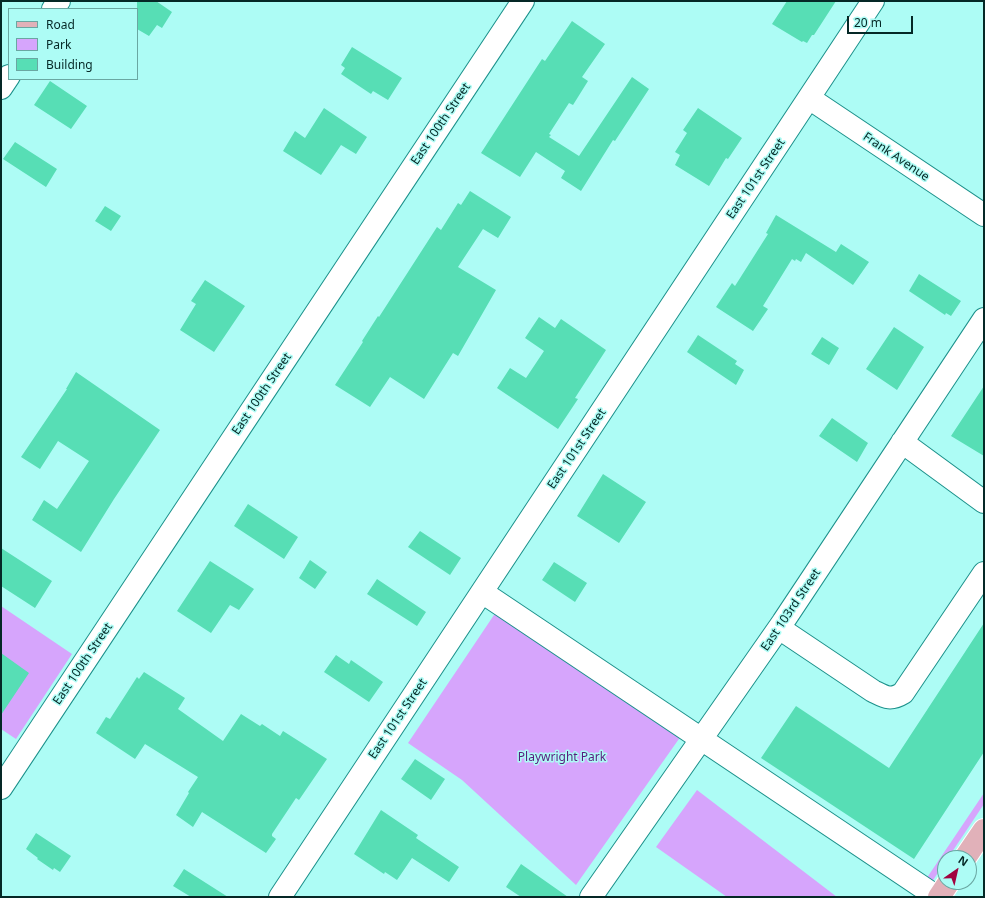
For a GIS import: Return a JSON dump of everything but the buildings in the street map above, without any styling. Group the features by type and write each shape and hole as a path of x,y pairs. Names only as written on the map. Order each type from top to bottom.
{"main road":[{"path":"970,850 984,830"}],"street":[{"name":"East 100th Street","path":"4,778 522,1"},
{"name":"East 101st Street","path":"280,897 873,1"},
{"path":"1,88 8,78"},
{"name":"Frank Avenue","path":"809,98 984,215"},
{"name":"East 103rd Street","path":"591,897 779,628 984,319"},
{"path":"902,442 984,502"},
{"path":"779,628 873,691 886,697 895,698 903,694 984,573"},
{"path":"482,592 701,740 938,897"}],"green space":[{"path":"1,606 72,654 16,739 1,729"},
{"name":"Playwright Park","path":"496,612 681,736 576,885 462,780 408,743"},
{"path":"697,790 837,897 727,897 656,847"},
{"path":"984,793 984,804 953,850 946,850"},
{"path":"937,863 937,874 922,897 914,897"}]}
